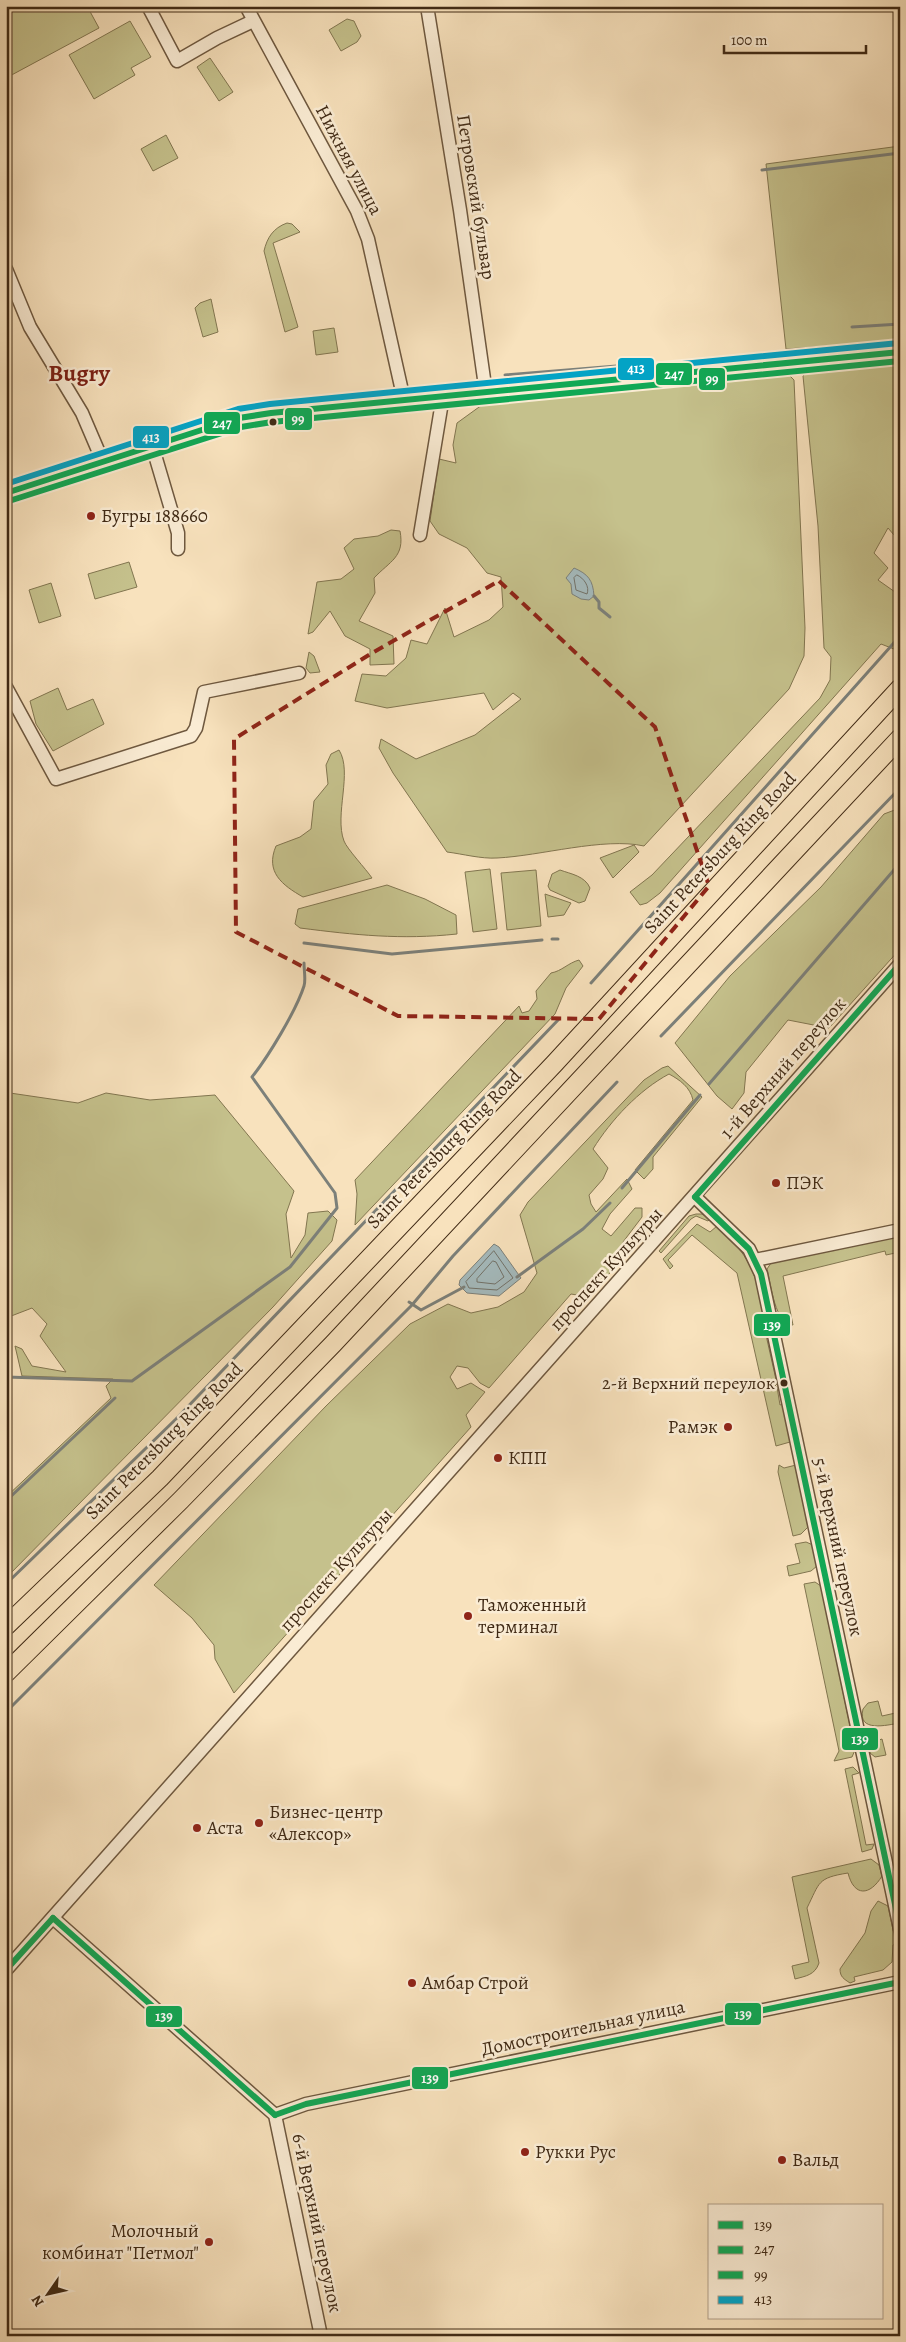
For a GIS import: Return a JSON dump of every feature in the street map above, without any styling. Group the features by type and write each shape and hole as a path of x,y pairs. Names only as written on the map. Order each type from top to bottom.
{"highway":[{"name":"Saint Petersburg Ring Road","path":"6,1626 160,1478 554,1064 900,688"},
{"path":"6,1673 194,1487 306,1372 900,738"}],"main road":[{"path":"6,493 239,418 288,410 486,393 900,352"}],"street":[{"path":"148,6 177,62 217,38 253,21"},
{"name":"Нижняя улица","path":"246,6 357,211 368,239 404,400"},
{"name":"Петровский бульвар","path":"427,6 460,210 486,393"},
{"path":"6,269 30,326 82,413 103,462"},
{"path":"420,535 443,396"},
{"path":"152,445 178,533 178,549"},
{"path":"6,687 56,779 191,736 196,728 204,692 299,673"},
{"name":"1-й Верхний переулок","path":"695,1197 900,964"},
{"name":"5-й Верхний переулок","path":"695,1197 749,1250 761,1274 900,1929"},
{"name":"проспект Культуры","path":"6,1970 695,1197"},
{"path":"755,1260 900,1230"},
{"name":"6-й Верхний переулок","path":"53,1918 275,2115 321,2336"},
{"name":"Домостроительная улица","path":"275,2115 313,2103 900,1982"}],"highlighted area":[{"path":"499,581 655,727 709,886 599,1019 398,1016 236,932 234,739 372,653"}],"shaded area":[{"path":"6,6 87,6 99,28 6,78"},
{"path":"347,19 354,21 361,36 357,42 341,51 329,30"},
{"path":"130,21 151,57 131,68 135,75 94,99 69,55"},
{"path":"210,58 233,92 219,101 197,67"},
{"path":"166,135 178,158 153,171 141,149"},
{"path":"900,146 900,341 786,349 766,164"},
{"path":"287,223 292,224 300,232 273,243 298,327 285,332 264,251 271,234"},
{"path":"211,299 218,332 203,337 195,308 200,303"},
{"path":"334,328 338,352 316,355 313,331"},
{"path":"900,364 900,542 888,528 874,553 888,568 878,580 895,592 900,587 900,643 894,649 881,644 660,893 647,903 640,905 630,892 652,875 820,698 830,680 831,657 824,648 818,526 803,376 806,373"},
{"path":"789,375 794,380 805,628 804,656 789,689 644,846 628,844 591,845 497,858 447,852 393,773 379,748 381,739 416,759 475,735 521,699 513,693 493,710 484,693 387,708 355,701 362,674 386,676 406,658 411,640 427,644 445,608 454,637 489,620 503,607 501,577 487,573 467,548 439,534 430,521 439,459 456,463 453,445 457,423 486,402"},
{"path":"391,530 400,531 401,540 398,553 374,578 375,593 359,621 393,636 394,664 370,665 370,649 345,636 330,611 313,632 308,634 317,582 341,579 354,569 344,548 354,539 378,536"},
{"path":"129,562 137,587 95,599 88,574"},
{"path":"51,583 61,616 39,623 29,590"},
{"path":"309,652 314,656 320,672 310,673 306,668"},
{"path":"58,688 67,710 93,699 104,724 53,751 36,724 30,701"},
{"path":"339,750 343,759 344,770 341,831 349,849 372,878 303,897 288,888 277,877 274,870 273,855 276,846 300,837 311,829 314,801 328,784 326,765 331,754"},
{"path":"900,808 900,949 829,1028 788,1020 746,1072 744,1093 732,1109 717,1096 675,1043 730,976 821,887 884,814"},
{"path":"634,845 639,852 613,878 600,858"},
{"path":"490,869 497,929 473,932 465,872"},
{"path":"536,870 541,926 507,930 501,873"},
{"path":"560,870 577,876 588,884 590,888 585,901 579,903 550,890 548,886 552,874"},
{"path":"387,885 425,899 456,915 457,934 417,937 378,936 300,928 295,924 298,909"},
{"path":"545,894 571,903 564,915 548,917"},
{"path":"579,960 583,966 566,988 555,1014 355,1225 357,1194 355,1180 519,1006 522,1013 529,1011 537,999 536,991 551,973"},
{"path":"668,1066 702,1097 653,1157 653,1169 644,1179 635,1170 693,1100 687,1088 673,1076 669,1074 647,1088 626,1107 608,1127 593,1149 608,1168 603,1179 589,1195 591,1204 596,1212 627,1179 632,1189 610,1214 602,1229 611,1236 635,1208 642,1208 642,1217 623,1242 628,1252 589,1297 571,1294 489,1388 480,1383 468,1368 457,1366 450,1377 457,1389 471,1383 485,1392 466,1415 471,1427 234,1693 215,1659 214,1645 192,1618 154,1585 326,1406 410,1324 448,1304 471,1313 498,1307 524,1292 537,1273 520,1215 528,1202 644,1080"},
{"path":"106,1093 150,1100 215,1095 294,1191 286,1214 291,1258 305,1235 308,1213 328,1211 337,1220 332,1241 273,1307 6,1578 6,1497 111,1398 106,1386 113,1379 22,1376 15,1346 22,1349 32,1366 66,1372 40,1336 47,1324 32,1308 6,1318 6,1094 78,1103"},
{"path":"702,1214 710,1219 708,1221 696,1216 691,1219 661,1253 659,1251 689,1216"},
{"path":"697,1224 710,1232 717,1226 737,1246 749,1264 757,1284 764,1312 761,1313 777,1384 774,1387 777,1387 780,1405 783,1404 790,1442 776,1446 737,1273 692,1235 668,1260 673,1266 670,1269 663,1259"},
{"path":"900,1234 900,1252 886,1255 885,1251 783,1276 793,1325 787,1323 782,1318 772,1294 767,1269 771,1263"},
{"path":"779,1465 784,1468 796,1465 808,1527 801,1534 793,1536 778,1472"},
{"path":"806,1542 813,1545 817,1566 811,1571 789,1576 787,1566 800,1563 795,1544"},
{"path":"815,1582 821,1586 855,1750 852,1757 834,1761 839,1751 804,1584"},
{"path":"878,1701 882,1716 900,1712 900,1723 874,1726 864,1722 862,1717 863,1709 868,1703"},
{"path":"882,1739 886,1755 875,1757 870,1753 870,1748 875,1742"},
{"path":"853,1767 859,1773 852,1775 866,1845 874,1844 872,1849 862,1852 845,1769"},
{"path":"871,1859 879,1865 882,1876 868,1890 858,1890 848,1873 825,1879 818,1887 807,1908 819,1963 813,1973 795,1979 792,1966 809,1962 792,1877"},
{"path":"878,1901 888,1906 896,1944 893,1945 892,1962 883,1970 854,1977 855,1981 850,1983 844,1979 840,1969 865,1933 871,1911"}],"water":[{"path":"574,568 586,575 591,582 594,596 589,600 581,599 572,594 571,584 566,578"},
{"path":"494,1244 499,1247 521,1278 499,1296 467,1293 459,1285 460,1280"}],"waterway":[{"path":"762,170 900,153"},
{"path":"852,327 900,324"},
{"path":"505,375 629,365"},
{"path":"594,596 599,602 599,608 610,617"},
{"path":"591,983 900,636"},
{"path":"661,1036 900,788"},
{"path":"709,1084 900,863"},
{"path":"552,939 558,939"},
{"path":"304,943 392,954 542,940"},
{"path":"6,1377 132,1381 290,1267 337,1208 335,1193 252,1077 266,1058 295,1008 305,984 304,963"},
{"path":"6,1584 176,1419 559,1019"},
{"path":"6,1712 412,1305 453,1256 617,1082"},
{"path":"622,1188 700,1095"},
{"path":"517,1277 583,1229 610,1203"},
{"path":"409,1302 421,1310 464,1287"},
{"path":"6,1501 115,1398"}],"transit line":[{"name":"413","path":"6,484 238,409 270,404 899,343"},
{"name":"247","path":"6,493 239,418 271,413 900,352"},
{"name":"99","path":"9,501 241,427 272,422 900,361"},
{"name":"139","path":"695,1197 900,964"},
{"name":"139","path":"695,1197 749,1249 761,1274 900,1928"},
{"name":"139","path":"53,1918 275,2115"},
{"name":"139","path":"6,1970 53,1918"},
{"name":"139","path":"275,2115 306,2104 900,1982"}],"place":[{"name":"Бугры 188660","path":"91,516"},
{"name":"ПЭК","path":"776,1183"},
{"name":"2-й Верхний переулок","path":"784,1383"},
{"name":"Рамэк","path":"728,1427"},
{"name":"КПП","path":"498,1458"},
{"name":"Таможенный терминал","path":"468,1616"},
{"name":"Бизнес-центр «Алексор»","path":"259,1823"},
{"name":"Аста","path":"197,1828"},
{"name":"Амбар Строй","path":"412,1983"},
{"name":"Рукки Рус","path":"525,2152"},
{"name":"Вальд","path":"782,2160"},
{"name":"Молочный комбинат \"Петмол\"","path":"209,2242"}],"district":[{"name":"Bugry","path":"79,373"}]}
